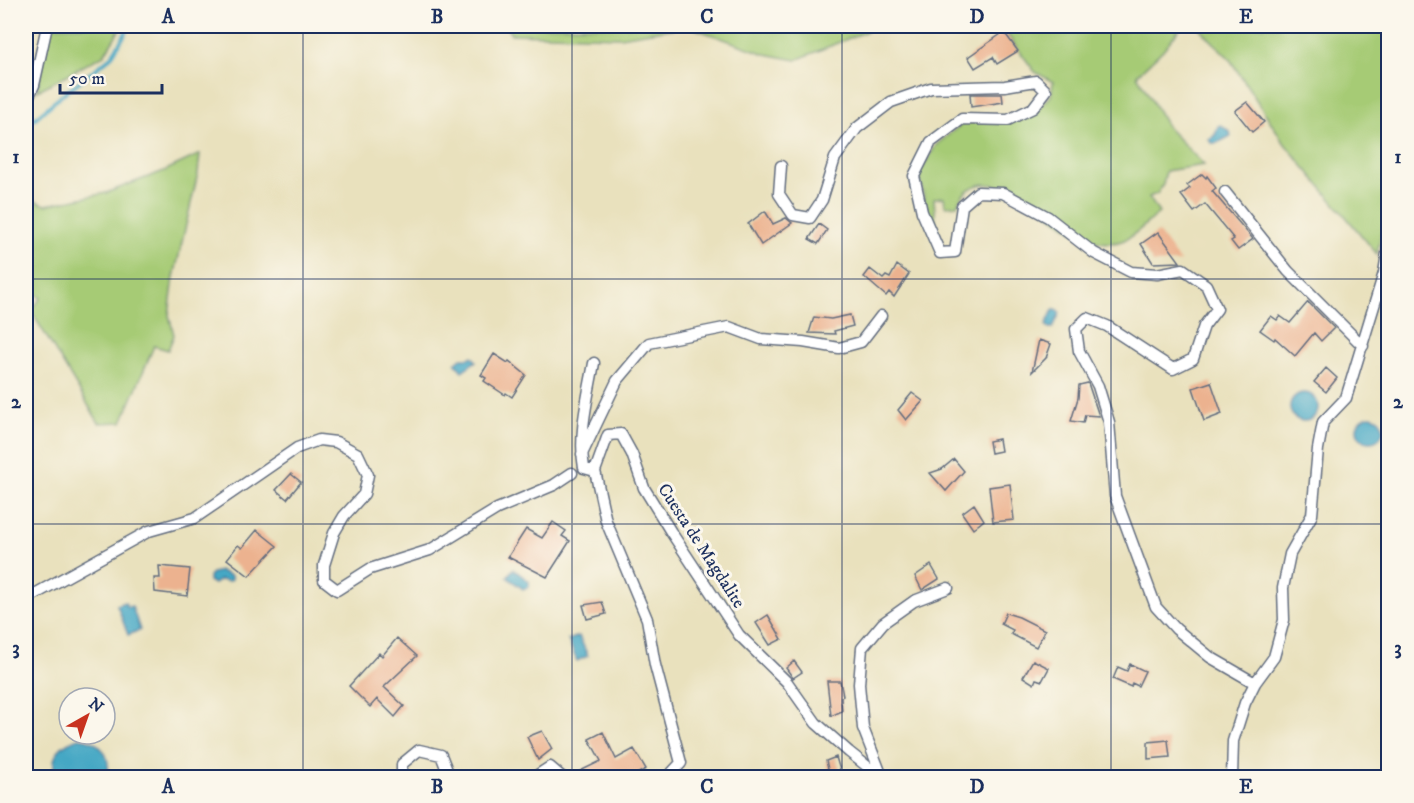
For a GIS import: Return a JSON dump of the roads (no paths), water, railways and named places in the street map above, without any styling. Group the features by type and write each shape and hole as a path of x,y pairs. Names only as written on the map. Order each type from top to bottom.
{"street":[{"path":"26,102 34,84 46,26"},
{"path":"782,166 779,194 793,215 810,218 822,200 835,158 857,128 891,102 931,88 1005,87 1036,81 1046,91 1033,108 1008,120 962,119 931,142 914,176 922,212 940,253 955,252 962,206 978,192 1003,194 1048,217 1094,253 1131,272 1157,274 1183,269 1206,285 1217,309 1204,326 1193,359 1173,369 1107,326 1087,318 1076,329 1079,351 1098,386 1107,413 1115,496 1155,608 1210,657 1255,683"},
{"path":"1226,192 1288,271 1363,346"},
{"path":"1232,777 1233,741 1245,703 1255,683 1274,657 1284,620 1283,588 1290,554 1312,515 1323,422 1346,399 1384,273 1389,247"},
{"path":"582,454 617,381 650,343 729,327 760,339 803,342 838,348 861,342 881,316"},
{"path":"594,363 586,408 582,454 584,468 595,471 606,521 647,619 655,665 681,763 666,777"},
{"name":"Cuesta de Magdalite","path":"595,471 608,435 621,434 632,454 644,488 739,635 787,682 816,723 882,777"},
{"path":"26,599 149,531 195,518 297,448 319,440 336,442 358,454 368,475 364,494 344,516 334,533 324,565 324,580 337,590 370,569 430,550 497,509 554,485 572,473"},
{"path":"882,777 862,728 859,684 862,648 883,623 914,602 948,588"},
{"path":"402,777 402,764 419,750 441,755 450,777"},
{"path":"533,777 550,767 563,777"}],"water":[{"path":"1221,125 1230,132 1231,136 1217,143 1211,143 1209,139 1215,135 1218,126"},
{"path":"1053,310 1060,313 1053,328 1049,328 1046,325"},
{"path":"472,356 476,361 462,371 455,363 461,358"},
{"path":"1304,393 1314,397 1318,407 1314,417 1304,421 1294,417 1290,407 1294,397"},
{"path":"1370,416 1379,420 1383,429 1379,438 1370,442 1361,438 1357,429 1361,420"},
{"path":"513,569 529,581 529,587 523,589 507,577"},
{"path":"220,571 231,576 232,579 220,580 214,584 209,581 212,573"},
{"path":"125,602 127,607 132,606 140,630 128,635 117,605"},
{"path":"579,636 588,656 577,661 568,640"},
{"path":"64,746 99,746 108,762 107,777 55,777 55,757"}],"waterway":[{"path":"26,126 111,57 130,26"}]}
